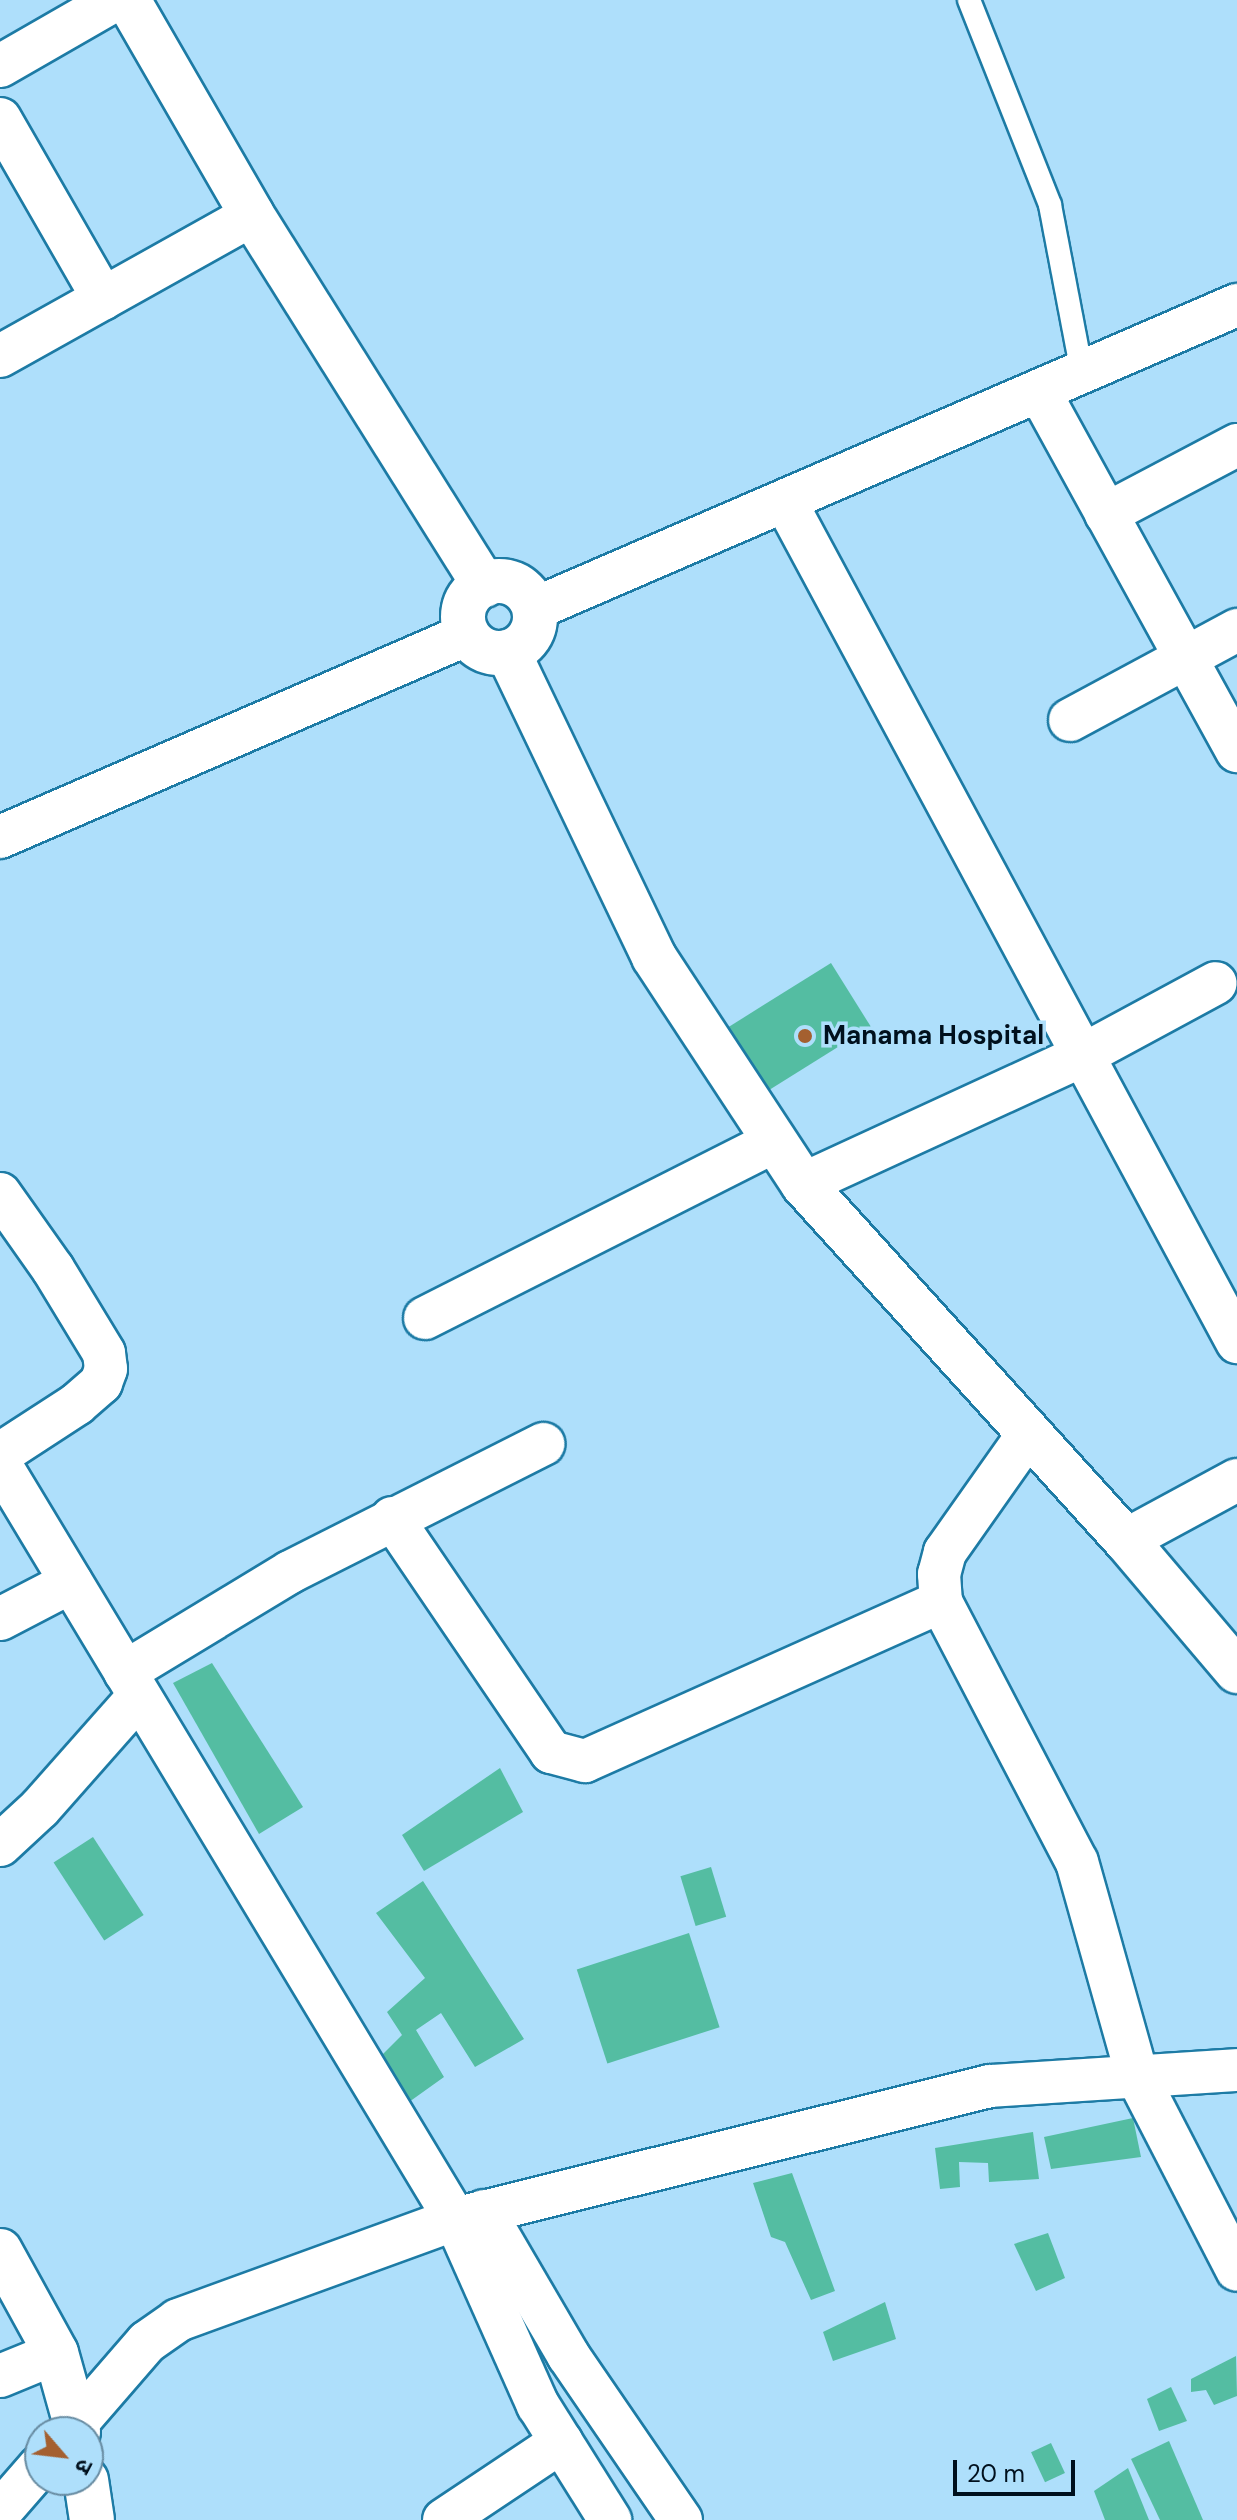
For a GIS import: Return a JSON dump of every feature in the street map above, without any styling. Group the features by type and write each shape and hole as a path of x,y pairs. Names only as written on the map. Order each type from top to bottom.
{"street":[{"path":"0,66 115,0"},
{"path":"128,0 252,215 484,585"},
{"path":"0,119 103,298"},
{"path":"0,356 252,215"},
{"path":"534,609 1237,305"},
{"path":"1039,391 1237,751"},
{"path":"1106,514 1237,445"},
{"path":"785,501 1237,1342"},
{"path":"512,584 529,597 534,609 532,632 508,652 490,652 468,634 465,606 484,585 512,584"},
{"path":"1070,720 1237,630"},
{"path":"0,837 468,634"},
{"path":"508,652 654,957 803,1184 1126,1540 1237,1671"},
{"path":"803,1184 1081,1056 1216,983"},
{"path":"425,1318 775,1141"},
{"path":"0,1194 53,1269 104,1353 106,1369 101,1383 77,1404 0,1454"},
{"path":"1029,1433 945,1552 939,1574 941,1602 1077,1862 1137,2076 1237,2270"},
{"path":"0,1845 40,1808 132,1684 290,1572 543,1444"},
{"path":"0,1464 132,1684 470,2215 681,2520"},
{"path":"1126,1540 1237,1480"},
{"path":"392,1518 551,1752 585,1761 941,1602"},
{"path":"0,1619 71,1582"},
{"path":"86,2416 147,2342 178,2320 470,2215 990,2086 1237,2070"},
{"path":"470,2215 538,2405 610,2520"},
{"path":"0,2251 56,2353 72,2416"},
{"path":"0,2376 56,2353"},
{"path":"444,2520 561,2442"},
{"path":"0,2512 24,2484"},
{"path":"88,2496 92,2520"}],"lane":[{"path":"969,0 1050,205 1082,372"}],"building":[{"path":"831,963 871,1027 765,1093 725,1029"},
{"path":"212,1663 303,1807 259,1834 173,1683"},
{"path":"500,1768 523,1812 424,1871 402,1835"},
{"path":"93,1837 144,1915 104,1941 54,1863"},
{"path":"711,1867 726,1917 696,1926 680,1876"},
{"path":"423,1881 524,2039 475,2067 441,2013 416,2030 444,2077 409,2102 380,2057 402,2035 387,2012 425,1978 376,1913"},
{"path":"689,1933 720,2027 607,2064 577,1969"},
{"path":"1133,2118 1141,2157 1051,2169 1044,2137"},
{"path":"1033,2132 1039,2179 989,2182 988,2163 959,2162 960,2187 940,2189 935,2148"},
{"path":"792,2173 835,2291 811,2300 785,2242 771,2237 753,2183"},
{"path":"1048,2233 1065,2278 1036,2291 1014,2244"},
{"path":"885,2302 896,2339 833,2361 823,2332"},
{"path":"1236,2356 1237,2396 1214,2405 1206,2390 1191,2392 1191,2379"},
{"path":"1171,2387 1187,2421 1159,2431 1147,2399"},
{"path":"1169,2441 1203,2520 1160,2520 1131,2459"},
{"path":"1051,2443 1065,2473 1045,2482 1031,2452"},
{"path":"1128,2468 1149,2520 1105,2520 1094,2491"}],"place":[{"name":"Manama Hospital","path":"805,1036"}]}
